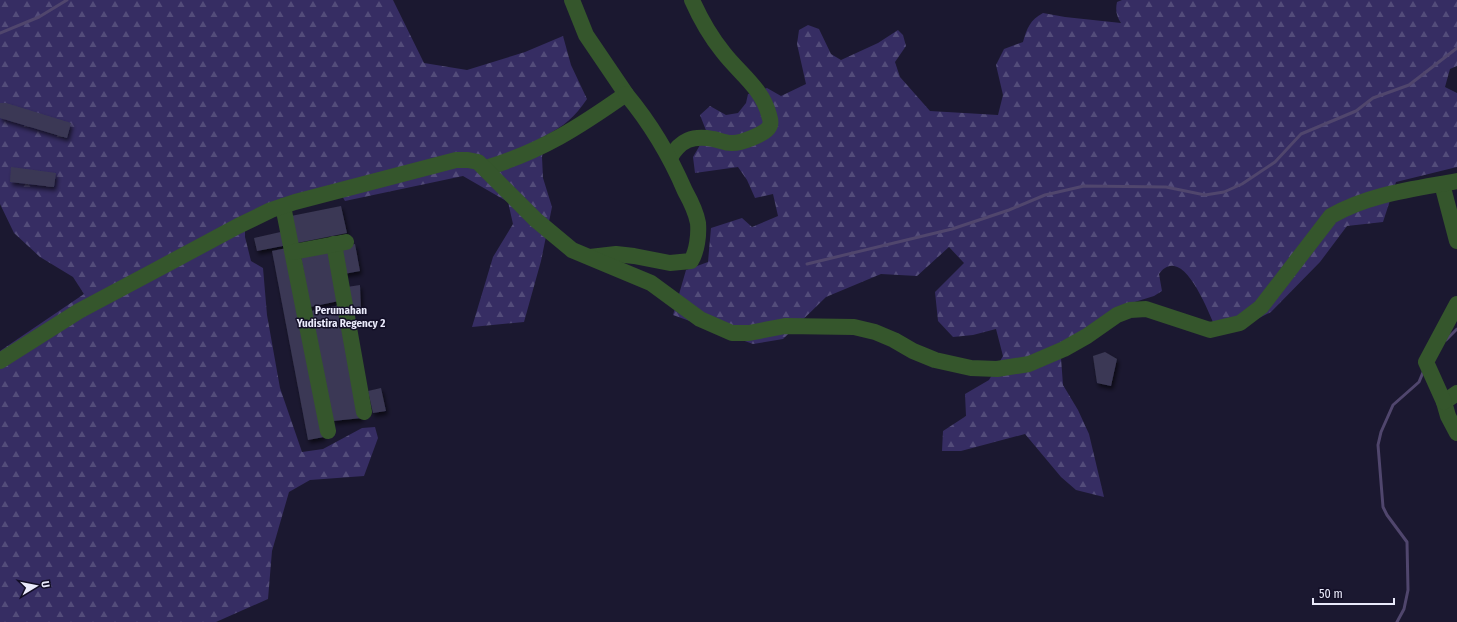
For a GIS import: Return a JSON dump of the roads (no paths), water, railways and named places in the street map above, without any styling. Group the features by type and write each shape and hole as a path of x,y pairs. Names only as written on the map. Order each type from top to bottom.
{"street":[{"path":"572,0 586,35 670,158 698,222 698,238 694,257 691,262 670,263 616,254 588,257"},
{"path":"670,158 677,146 686,141 711,138 731,143 740,142 764,132 769,127 771,122 768,111 755,88 723,52 699,15 692,0"},
{"path":"486,168 519,158 552,142 588,121 626,94"},
{"path":"0,361 79,311 238,226 283,206 442,162 468,160 478,162 486,168 554,235 572,250 651,283 700,319 732,333 748,333 785,326 854,327 875,332 913,351 947,364 971,368 998,369 1029,364 1064,349 1087,336 1117,315 1130,310 1146,308 1210,330 1240,323 1261,307 1331,216 1346,208 1377,196 1449,183 1457,240"},
{"path":"283,206 328,431"},
{"path":"293,252 340,243 364,412"},
{"path":"1457,304 1428,366 1451,397 1448,416 1457,433"}],"waterway":[{"path":"0,33 39,17 67,0"},
{"path":"807,264 952,229 1009,210 1045,195 1084,186 1166,187 1205,195 1224,192 1242,184 1275,162 1301,134 1356,111 1373,98 1409,85 1457,48"},
{"path":"1446,340 1457,329"},
{"path":"1397,622 1404,609 1408,590 1407,542 1387,515 1383,507 1378,445 1381,432 1393,405 1419,382 1424,370"}],"district":[{"name":"Perumahan Yudistira Regency 2","path":"341,316"}]}
